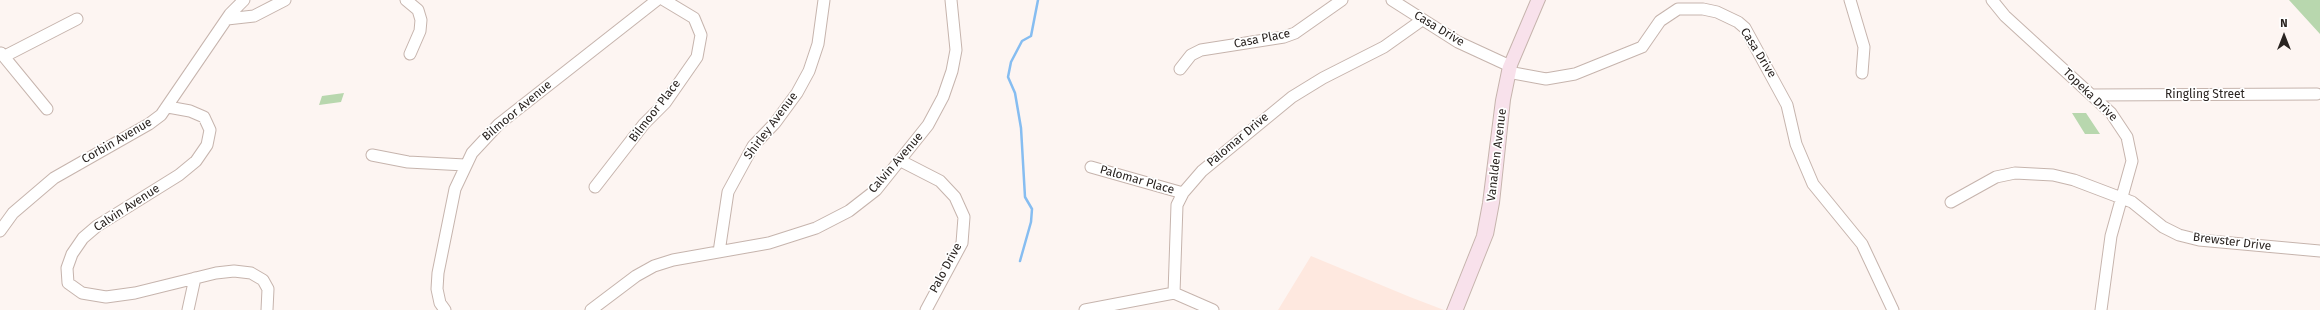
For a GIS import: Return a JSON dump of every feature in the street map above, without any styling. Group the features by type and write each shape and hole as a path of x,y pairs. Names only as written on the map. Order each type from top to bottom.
{"main road":[{"name":"Vanalden Avenue","path":"1455,310 1485,235 1494,182 1509,69 1538,0"}],"street":[{"name":"Corbin Avenue","path":"228,16 231,0"},
{"name":"Corbin Avenue","path":"0,231 24,202 54,178 149,124 168,107 228,16 244,0"},
{"path":"228,16 254,16 285,0"},
{"path":"406,0 418,10 421,20 420,31 410,54"},
{"name":"Bilmoor Avenue","path":"445,310 440,303 437,289 438,273 455,189 465,165 485,137 499,124 657,0"},
{"name":"Bilmoor Place","path":"595,187 644,124 665,103 698,57 701,35 694,18 664,0"},
{"name":"Shirley Avenue","path":"719,252 728,192 753,146 775,123 797,93 809,71 818,44 824,0"},
{"name":"Calvin Avenue","path":"591,310 636,276 654,266 673,260 769,243 816,228 850,211 876,190 901,161 928,125 943,97 952,71 956,50 951,0"},
{"name":"Casa Place","path":"1180,69 1191,55 1201,50 1269,39 1295,32 1342,0"},
{"name":"Casa Drive","path":"1392,0 1458,42 1509,69 1546,79 1575,74 1642,47 1660,20 1678,9 1703,9 1717,12 1738,22 1745,28 1787,105 1796,144 1814,184 1862,244 1893,310"},
{"path":"1850,0 1864,47 1862,73"},
{"name":"Topeka Drive","path":"1992,0 2004,16 2092,95 2120,124 2128,137 2132,161 2111,236 2101,310"},
{"path":"47,109 3,54 77,19"},
{"name":"Palomar Drive","path":"1174,293 1174,218 1183,193 1202,171 1282,105 1323,78 1384,47 1422,20"},
{"name":"Ringling Street","path":"2092,95 2317,94"},
{"name":"Calvin Avenue","path":"168,107 190,111 204,117 210,130 207,145 196,160 179,175 97,226 83,238 72,254 67,268 68,283 82,293 106,297 135,293 195,278 234,271 251,273 263,280 268,289 267,310"},
{"path":"372,155 408,162 465,165"},
{"name":"Palo Drive","path":"901,161 940,181 955,197 964,217 962,243 926,310"},
{"name":"Palomar Place","path":"1092,167 1156,187 1183,193"},
{"name":"Brewster Drive","path":"1951,202 1984,181 2015,173 2054,175 2074,180 2122,198 2142,209 2164,227 2180,235 2199,240 2320,251"},
{"path":"188,310 195,278"},
{"path":"1085,310 1174,293 1213,310"}],"shaded area":[{"path":"1311,256 1410,297 1444,310 1278,310"}],"green space":[{"path":"2289,0 2320,0 2320,34"},
{"path":"344,93 341,102 319,105 322,96"},
{"path":"2072,113 2086,113 2100,134 2085,134"}],"waterway":[{"path":"1020,261 1031,222 1032,209 1025,197 1021,128 1015,93 1008,77 1011,62 1022,41 1031,36 1038,0"}]}
